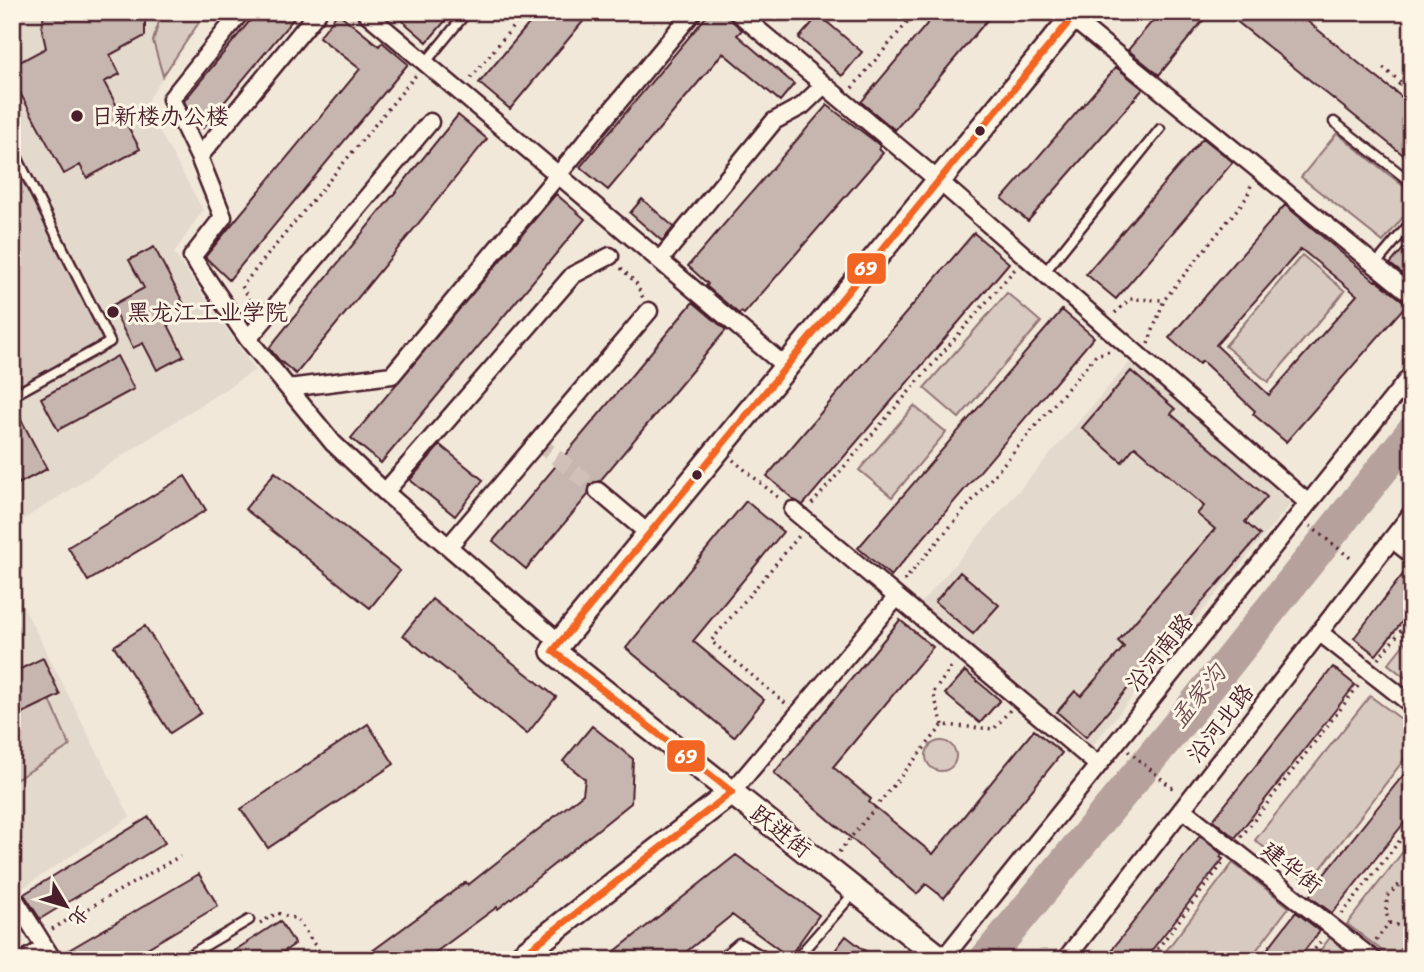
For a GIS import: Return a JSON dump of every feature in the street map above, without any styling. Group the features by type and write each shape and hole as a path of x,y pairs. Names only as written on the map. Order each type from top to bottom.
{"street":[{"path":"241,12 172,99 223,217 192,257 248,339 333,443 385,492 449,546 556,647 1075,15 1412,295"},
{"path":"199,157 318,12"},
{"path":"365,12 786,367"},
{"path":"288,388 392,375 693,12"},
{"path":"737,12 939,181 1143,359 1303,509"},
{"path":"660,260 775,121 802,106 824,85"},
{"path":"248,339 429,122"},
{"path":"385,492 573,275 610,256"},
{"path":"449,546 649,311"},
{"name":"沿河南路","path":"943,960 1412,374"},
{"path":"598,491 649,534"},
{"name":"沿河北路","path":"1065,960 1412,513"},
{"path":"801,517 1098,765"},
{"path":"1392,539 1412,555"},
{"path":"522,958 732,792 895,595"},
{"path":"1319,632 1412,705"},
{"name":"跃进街","path":"556,647 943,960"},
{"name":"建华街","path":"1185,806 1369,956"},
{"path":"12,899 14,898 52,960"}],"lane":[{"path":"426,62 467,12"},
{"path":"1334,122 1412,183"},
{"path":"1044,273 1160,129"},
{"path":"12,147 110,342 12,396"},
{"path":"1375,265 1412,222"},
{"path":"795,960 856,890"},
{"path":"181,960 249,920"},
{"path":"17,960 40,940"},
{"path":"719,960 739,943 770,960"}],"path":[{"path":"478,69 525,12"},
{"path":"866,72 916,12"},
{"path":"1383,68 1412,92"},
{"path":"1394,91 1405,77 1412,83"},
{"path":"263,320 242,286 405,89"},
{"path":"1143,359 1164,300 1247,197 1255,167"},
{"path":"610,256 636,283 649,311"},
{"path":"798,714 711,640 801,517 1026,257"},
{"path":"1103,324 1129,299 1164,300"},
{"path":"895,595 1096,355 1129,347"},
{"path":"719,449 801,517"},
{"path":"1303,509 1367,571"},
{"path":"1369,671 1412,617"},
{"path":"943,724 933,693 963,652"},
{"path":"1246,831 1355,691"},
{"path":"943,724 995,729 1019,699"},
{"path":"826,867 943,724"},
{"path":"1117,742 1185,806"},
{"path":"1342,914 1412,825"},
{"path":"40,940 180,856"},
{"path":"1149,960 1220,867"},
{"path":"1369,956 1389,923 1386,912 1387,896 1400,884 1412,886"},
{"path":"249,920 258,924 277,913 296,919 325,960"},
{"path":"1389,923 1408,928 1412,925"},
{"path":"1306,960 1323,938"},
{"path":"309,960 320,953"},
{"path":"444,960 448,956 453,960"}],"shaded area":[{"name":"黑龙江工业学院","path":"12,12 206,12 145,105 203,210 174,253 255,370 12,527"},
{"path":"162,12 206,12 163,76 153,41"},
{"path":"1337,133 1412,193 1412,206 1383,242 1301,177"},
{"path":"12,158 108,344 12,393"},
{"path":"1302,255 1345,291 1268,382 1225,346"},
{"path":"1007,293 1041,322 959,418 924,388"},
{"path":"1132,360 1291,503 1092,746 921,603"},
{"path":"914,406 946,432 892,497 859,470"},
{"path":"12,584 130,817 12,895"},
{"path":"1412,634 1412,683 1388,664"},
{"path":"1370,696 1412,727 1412,749 1309,884 1255,840"},
{"path":"50,700 70,746 12,782 12,718"},
{"path":"941,741 947,742 955,750 955,762 947,770 941,771 935,770 927,762 926,756 927,750 935,742"},
{"path":"1412,840 1412,935 1393,959 1347,924"},
{"path":"1233,863 1289,907 1249,960 1159,960"},
{"path":"1332,935 1363,960 1313,960"}],"building":[{"name":"日新楼办公楼","path":"44,12 145,12 145,36 110,55 120,74 104,82 140,149 87,178 80,165 64,174 12,78 12,66 46,48 42,30"},
{"path":"257,12 299,12 203,128 192,118 184,101"},
{"path":"392,12 453,12 427,42"},
{"path":"539,12 591,12 510,109 479,83"},
{"path":"710,12 721,12 730,19 742,30 737,35 794,84 780,101 723,53 608,190 580,167"},
{"path":"937,12 994,12 895,130 861,102"},
{"path":"1160,12 1210,12 1159,75 1128,50"},
{"path":"1225,12 1296,12 1412,105 1412,162"},
{"path":"338,13 379,46 382,42 408,64 229,280 205,257 360,69 319,37"},
{"path":"819,15 862,52 842,76 799,38"},
{"path":"1116,67 1143,89 1028,221 1002,199"},
{"path":"827,105 881,146 879,149 883,153 744,314 739,314 706,286 708,284 688,266"},
{"path":"458,115 487,139 296,374 269,348"},
{"path":"1203,138 1233,162 1116,299 1086,274"},
{"path":"556,194 585,219 381,463 351,438"},
{"path":"642,199 674,227 662,241 630,213"},
{"path":"1285,205 1375,281 1407,304 1286,442 1253,414 1255,411 1202,361 1199,364 1169,338","holes":["1301,249 1357,295 1269,395 1216,345"]},
{"path":"974,233 1009,263 803,505 794,500 767,476"},
{"path":"1412,239 1412,281 1390,264"},
{"path":"154,247 184,304 163,315 184,356 157,370 143,343 133,348 111,306 144,288 129,260"},
{"path":"693,302 726,330 600,481 590,485 588,495 526,569 493,541"},
{"path":"1062,310 1094,337 891,576 858,548"},
{"path":"117,356 134,389 58,430 41,398"},
{"path":"1131,371 1175,409 1171,414 1267,497 1245,522 1260,535 1086,737 1057,712 1075,691 1081,696 1124,647 1118,641 1215,529 1197,514 1204,506 1135,446 1122,462 1082,428"},
{"path":"12,402 47,469 12,487"},
{"path":"440,445 483,480 455,516 410,480"},
{"path":"275,472 400,571 370,608 245,509"},
{"path":"185,476 206,510 88,581 68,547"},
{"path":"746,501 783,532 693,641 764,700 734,737 626,648"},
{"path":"1410,565 1412,609 1376,655 1354,638"},
{"path":"960,572 999,605 973,634 935,602"},
{"path":"432,599 556,697 527,734 403,635"},
{"path":"900,620 933,647 833,767 871,799 869,802 933,854 1034,730 1062,753 944,898 926,884 917,894 774,773"},
{"path":"145,626 201,713 170,733 114,646"},
{"path":"43,658 60,695 12,718 12,673"},
{"path":"1333,667 1355,685 1235,838 1213,820"},
{"path":"965,671 1000,700 980,723 945,694"},
{"path":"368,724 394,764 268,848 241,809"},
{"path":"592,726 633,759 631,803 498,909 497,907 425,960 360,960 466,882 468,885 583,794 585,779 563,761"},
{"path":"1412,764 1412,813 1332,913 1309,896 1313,892 1311,891"},
{"path":"149,817 165,843 40,919 24,894"},
{"path":"1200,836 1222,854 1220,857 1223,859 1144,960 1104,960"},
{"path":"736,855 819,915 789,957 732,915 676,960 604,960"},
{"path":"199,874 218,906 127,960 63,960 62,954"},
{"path":"1296,912 1320,931 1297,960 1259,960"},
{"path":"12,915 22,930 12,936"},
{"path":"280,921 295,944 271,960 220,960"},
{"path":"846,936 877,960 828,960"}],"waterway":[{"name":"孟家沟","path":"985,960 1191,709 1412,432"}],"tunnel":[{"path":"537,442 598,491"}],"transit line":[{"name":"69","path":"516,960 732,792 553,651 1077,12"}],"place":[{"name":"日新楼办公楼","path":"77,116"},
{"name":"黑龙江工业学院","path":"113,312"}]}
